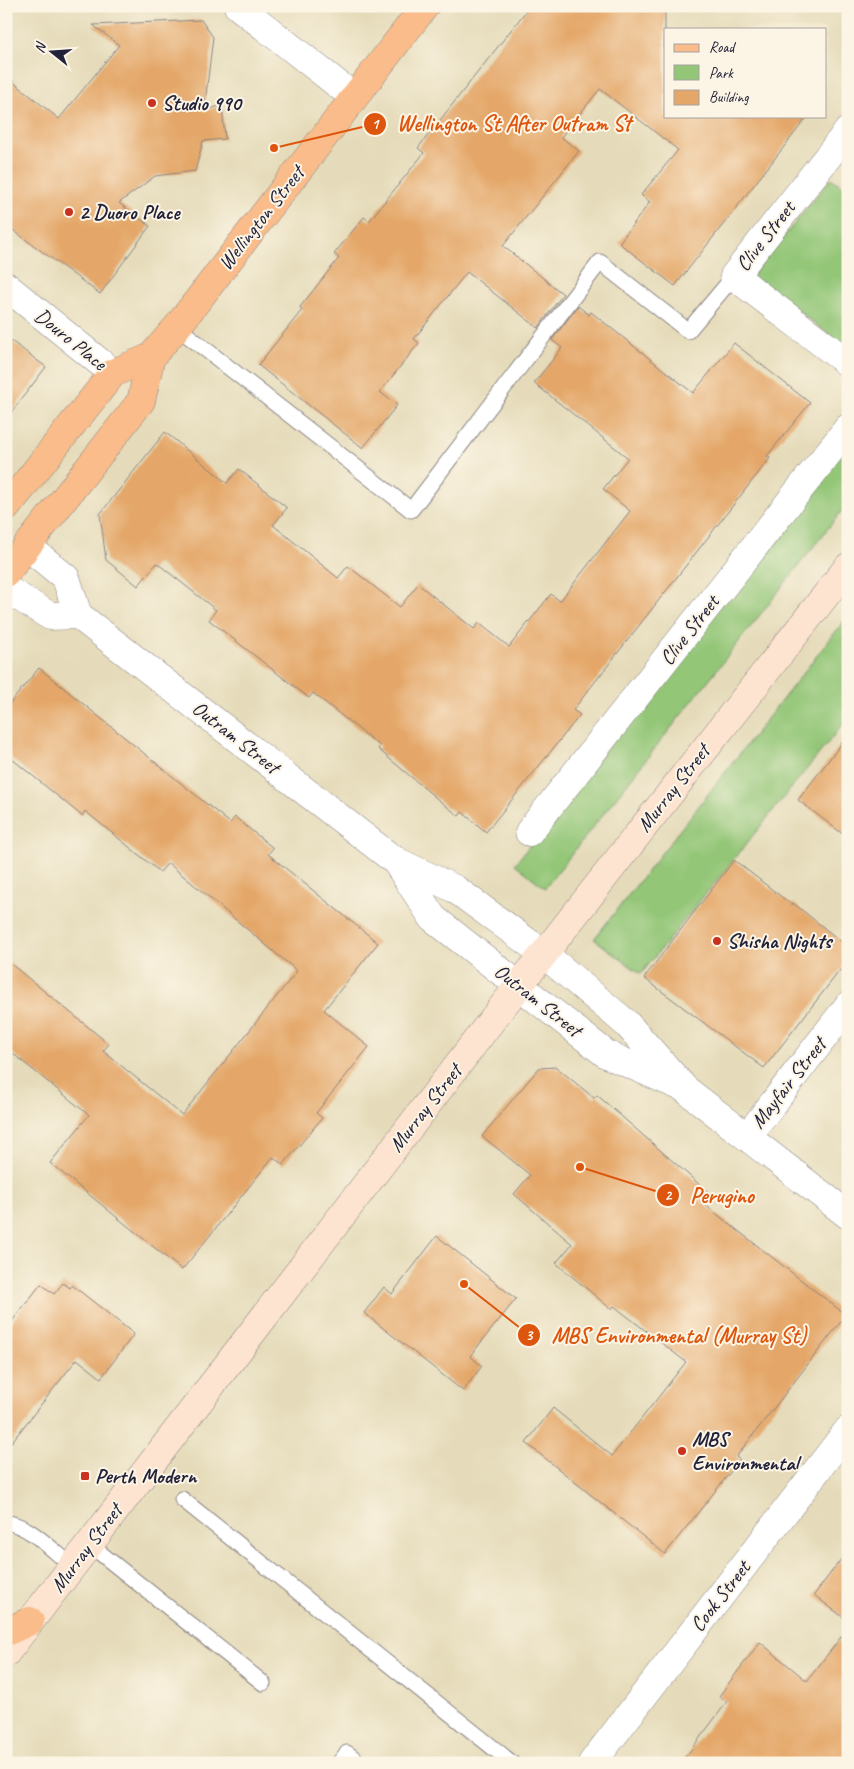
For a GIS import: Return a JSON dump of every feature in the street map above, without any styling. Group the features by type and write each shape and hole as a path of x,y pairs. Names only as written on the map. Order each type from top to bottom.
{"main road":[{"name":"Wellington Street","path":"6,508 113,373 151,357 177,327 425,6"},
{"name":"Wellington Street","path":"6,573 141,401 151,357"},
{"name":"Murray Street","path":"6,1653 18,1627 90,1544 519,986 848,567"}],"street":[{"path":"238,6 354,97"},
{"name":"Clive Street","path":"848,130 734,276 848,363"},
{"name":"Douro Place","path":"6,286 113,373"},
{"name":"Clive Street","path":"529,832 848,428"},
{"path":"6,589 50,616 78,615 66,578 27,546"},
{"name":"Outram Street","path":"78,615 394,860 455,888 544,954 628,1024 685,1089 848,1215"},
{"name":"Outram Street","path":"394,860 433,918 519,986 606,1054 685,1089"},
{"name":"Mayfair Street","path":"747,1137 848,1006"},
{"name":"Cook Street","path":"592,1763 848,1430"}],"lane":[{"path":"177,327 411,510 600,262 688,330 734,276"},
{"path":"182,1499 512,1763"},
{"path":"6,1523 15,1523 26,1529 72,1566"},
{"path":"90,1544 263,1683"},
{"path":"339,1763 347,1753 360,1763"}],"shaded area":[{"path":"6,6 848,6 848,1763 6,1763"}],"green space":[{"path":"831,178 848,190 848,349 752,276"},
{"path":"848,444 848,503 545,888 515,864"},
{"path":"848,616 848,718 641,974 594,939"}],"building":[{"path":"530,6 665,6 664,118 806,118 675,286 619,243 650,202 641,195 678,150 600,89 561,137 579,151 503,246 563,294 538,328 467,272 414,339 419,343 380,392 397,405 363,448 258,365 302,310 300,307 339,258 334,254 364,217 369,221 424,153 418,148"},
{"path":"201,20 213,37 204,111 222,105 225,139 203,141 195,171 155,176 119,203 150,226 100,294 6,225 6,76 59,119 119,45 93,25"},
{"path":"578,306 589,315 591,312 693,393 734,343 810,403 767,456 770,458 573,710 580,715 486,832 462,812 459,816 436,798 378,749 380,746 313,693 309,698 209,620 216,610 157,563 138,586 106,560 100,514 165,432 227,483 239,469 287,508 273,525 338,578 348,566 400,607 418,584 474,629 479,623 509,647 551,594 560,601 630,511 603,489 628,458 534,383 562,348 552,340"},
{"path":"6,337 46,367 6,419"},
{"path":"39,668 230,823 235,817 273,848 268,854 378,943 324,1010 369,1047 316,1113 322,1118 283,1165 273,1157 182,1270 50,1163 89,1115 6,1048 6,960 109,1044 103,1051 182,1115 297,971 168,863 160,872 85,811 82,816 6,754 6,708"},
{"path":"848,735 848,838 798,800"},
{"path":"734,860 792,905 793,903 848,947 848,960 764,1068 644,978"},
{"path":"556,1067 594,1098 597,1095 708,1192 700,1201 846,1315 736,1457 740,1460 665,1554 526,1443 553,1408 612,1456 686,1362 614,1306 611,1309 556,1263 572,1244 514,1194 530,1175 482,1136 539,1068"},
{"path":"437,1236 516,1299 470,1356 482,1366 463,1391 364,1313 384,1287 392,1294"},
{"path":"63,1283 70,1288 72,1285 134,1334 101,1378 77,1359 6,1449 6,1329 41,1284 54,1294"},
{"path":"848,1550 848,1621 814,1595"},
{"path":"848,1628 848,1763 681,1763 727,1702 719,1696 760,1642 807,1681"}],"place":[{"name":"Studio 990","path":"152,103"},
{"name":"Wellington St After Outram St","path":"274,148"},
{"name":"2 Duoro Place","path":"69,212"},
{"name":"Shisha Nights","path":"717,941"},
{"name":"Perugino","path":"580,1167"},
{"name":"MBS Environmental (Murray St)","path":"464,1284"},
{"name":"MBS Environmental","path":"682,1451"},
{"name":"Perth Modern","path":"85,1476"}]}
